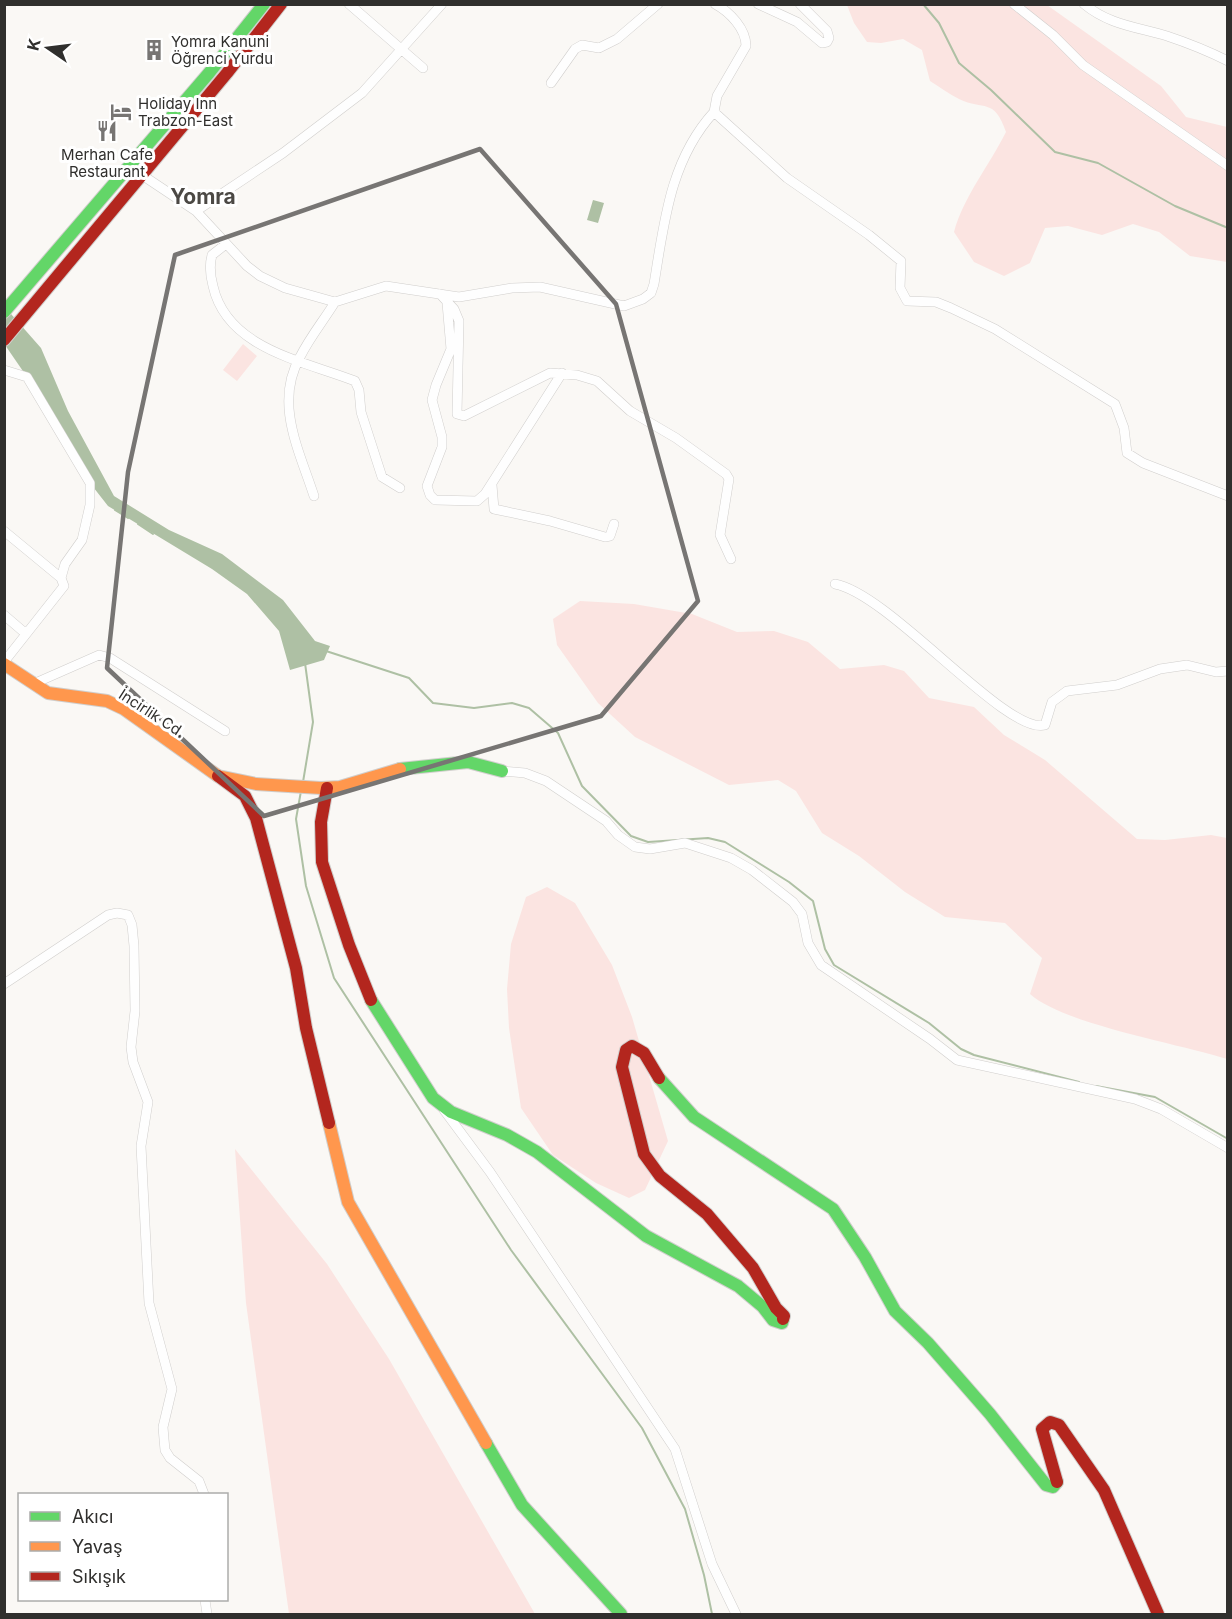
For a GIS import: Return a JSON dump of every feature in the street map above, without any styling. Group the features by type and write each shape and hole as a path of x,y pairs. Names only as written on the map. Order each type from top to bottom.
{"main road":[{"path":"4,312 209,73 264,4"},
{"path":"4,340 281,4"},
{"name":"İncirlik Cd.","path":"4,663 48,693 107,701 124,709 218,776 282,786 324,788 408,767 468,762 502,771"},
{"path":"218,776 245,796 256,818 296,968 306,1028 348,1202 522,1505 621,1614"},
{"path":"324,788 321,822 322,862 349,945 375,1009 433,1098 444,1110 492,1127 534,1149 628,1223 664,1248 743,1289 767,1310 773,1320 782,1323 784,1316 776,1308 753,1268 708,1214 660,1176 644,1154 622,1067 626,1050 632,1046 637,1048 644,1053 664,1087 694,1117 833,1209 865,1257 894,1311 928,1343 990,1414 1046,1485 1053,1487 1057,1482 1042,1429 1050,1422 1059,1425 1104,1490 1158,1614"}],"street":[{"path":"349,4 423,68"},
{"path":"196,211 327,121 362,93 442,4"},
{"path":"551,83 575,49 582,45 599,48 617,39 658,4"},
{"path":"142,175 196,211 247,266 273,283 335,302 386,286 459,297 512,288 540,287 624,306 643,299 651,293 667,207 676,177 696,132 714,112 717,96 746,46 746,38 731,16 715,4"},
{"path":"758,4 797,22 822,43 826,42 829,38 826,31 800,4"},
{"path":"1084,4 1119,25 1167,36 1227,61"},
{"path":"1018,6 1083,64 1227,166"},
{"path":"714,112 787,178 869,235 901,261 900,288 907,302 936,302 995,330 1115,404 1124,428 1127,453 1143,463 1227,496"},
{"path":"226,243 212,255 210,264 215,296 220,308 231,323 248,338 356,381 361,412 382,477 400,488"},
{"path":"440,294 458,315 459,321 457,414 464,416 550,373 562,373 597,381 630,411 676,438 723,470 729,479 720,535 731,559"},
{"path":"314,496 295,438 287,397 298,359 335,302"},
{"path":"447,303 451,349 433,392 432,400 442,437 442,447 427,486 430,495 435,500 477,501 492,485 562,373"},
{"path":"4,370 27,377 90,483 90,505 82,540 65,564 61,578"},
{"path":"492,485 494,509 550,521 605,537 610,536 614,524"},
{"path":"4,531 61,578 64,586 25,633 4,663"},
{"path":"835,584 854,588 876,603 993,701 1031,725 1045,725 1052,702 1067,691 1117,685 1160,669 1187,665 1216,672 1227,671"},
{"path":"4,615 25,633"},
{"path":"33,684 99,655 110,658 225,731"},
{"path":"502,771 525,773 546,781 606,821 618,835 635,847 650,849 685,843 731,858 752,870 793,902 802,914 808,943 821,965 957,1060 1135,1099 1161,1109 1227,1148"},
{"path":"4,984 42,962 108,915 117,913 128,915 132,925 134,956 135,1011 131,1047 133,1062 148,1102 141,1146 149,1303 171,1389 164,1439 165,1450 170,1458 199,1481 204,1493"},
{"path":"444,1110 490,1172 675,1449 712,1564 736,1614"}],"highlighted area":[{"path":"480,149 616,304 698,601 601,716 264,816 107,668 128,472 175,255"}],"shaded area":[{"path":"847,5 1047,5 1161,86 1186,117 1227,127 1227,262 1190,256 1159,232 1133,224 1102,235 1068,226 1045,228 1030,263 1004,276 974,262 954,232 970,194 1006,132 1002,121 992,109 959,99 930,81 922,50 903,39 881,43 867,42 854,23"},
{"path":"593,200 604,203 598,223 587,220"},
{"path":"4,306 41,348 68,411 114,496 169,530 222,554 283,600 315,641 330,646 324,660 290,670 279,631 247,594 212,569 108,506 90,483 27,377 5,345"},
{"path":"243,344 257,356 237,381 223,370"},
{"path":"580,601 634,604 692,614 737,632 774,631 808,642 840,669 884,665 904,671 929,698 974,707 1004,735 1045,760 1137,839 1165,840 1211,835 1227,838 1227,1059 1094,1024 1046,1005 1030,994 1042,958 1005,923 945,917 905,892 859,856 822,833 796,791 778,780 729,785 635,737 598,703 557,645 553,619"},
{"path":"547,887 575,903 612,965 632,1017 668,1141 645,1190 629,1198 596,1183 553,1155 521,1108 509,1028 507,989 511,944 526,897"},
{"path":"235,1149 327,1264 389,1359 535,1614 289,1614 246,1303"}],"waterway":[{"path":"923,4 939,23 959,63 991,90 1055,152 1098,163 1175,206 1228,228"},
{"path":"115,510 128,518"},
{"path":"138,524 153,534"},
{"path":"326,651 409,678 433,703 474,708 512,703 529,708 558,733 582,786 631,836 648,842 708,838 725,842 789,882 813,901 825,949 834,965 929,1023 961,1049 974,1055 1079,1082"},
{"path":"303,782 313,722 305,663"},
{"path":"301,791 296,819 306,886 334,978 511,1250 642,1428 685,1509 704,1575 712,1614"},
{"path":"1096,1086 1155,1097 1228,1139"}],"traffic: fast":[{"path":"4,312 209,73 264,4"},
{"path":"400,769 468,762 502,771"},
{"path":"371,1000 433,1098 451,1112 507,1135 537,1152 646,1236 738,1286 763,1307 773,1320 782,1323 783,1319"},
{"path":"659,1078 694,1117 833,1209 865,1257 895,1311 928,1343 990,1414 1046,1485 1053,1487 1057,1482"},
{"path":"486,1443 522,1505 621,1614"}],"traffic: slow":[{"path":"4,664 48,693 107,701 124,709 218,776 256,784 321,788 340,787 400,769"},
{"path":"329,1123 348,1202 486,1443"}],"traffic: jam":[{"path":"4,340 227,73 281,4"},
{"path":"218,776 245,796 256,818 296,968 306,1028 329,1123"},
{"path":"327,788 321,822 322,862 349,945 371,1000"},
{"path":"659,1078 644,1053 632,1046 626,1050 622,1067 644,1154 660,1176 707,1214 753,1268 776,1308 784,1316 783,1319"},
{"path":"1057,1482 1042,1429 1050,1422 1059,1425 1104,1490 1158,1614"}],"place":[{"name":"Yomra Kanuni Öğrenci Yurdu","path":"154,50"},
{"name":"Holiday Inn Trabzon-East","path":"121,112"},
{"name":"Merhan Cafe Restaurant","path":"107,131"}],"district":[{"name":"Yomra","path":"203,196"}]}
